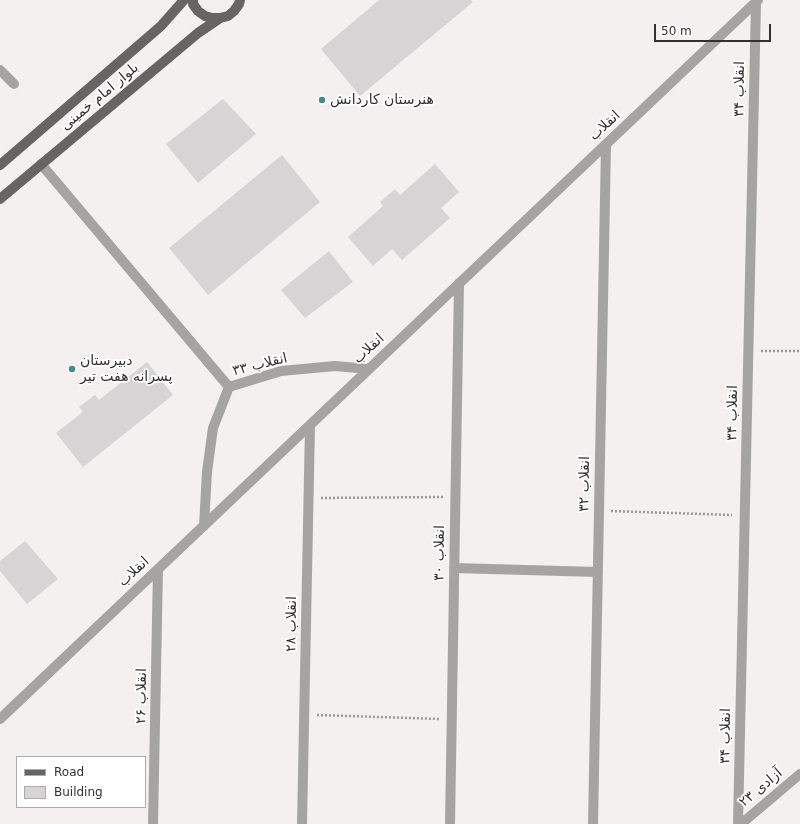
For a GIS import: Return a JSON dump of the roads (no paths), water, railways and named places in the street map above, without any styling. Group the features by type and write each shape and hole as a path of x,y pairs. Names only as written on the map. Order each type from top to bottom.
{"main road":[{"name":"بلوار امام خمینی","path":"0,164 161,26 184,0"},
{"path":"192,0 198,11 204,16 220,18"},
{"name":"بلوار امام خمینی","path":"0,199 198,33 220,18 228,16 234,11 240,1"}],"street":[{"name":"انقلاب","path":"0,719 757,1"},
{"name":"انقلاب ۳۴","path":"738,824 757,1"},
{"path":"0,70 14,84"},
{"name":"انقلاب ۳۲","path":"593,824 606,145"},
{"path":"41,164 228,387"},
{"name":"انقلاب ۳۰","path":"450,824 460,283"},
{"name":"انقلاب ۳۳","path":"204,526 207,472 213,428 228,387 281,371 335,366 369,369"},
{"name":"انقلاب ۲۸","path":"302,824 310,425"},
{"path":"454,568 598,572"},
{"name":"انقلاب ۲۶","path":"153,824 158,569"},
{"name":"آزادی ۲۳","path":"741,824 800,774"}],"place":[{"name":"هنرستان کاردانش","path":"322,100"},
{"name":"دبیرستان پسرانه هفت تیر","path":"72,369"}]}
